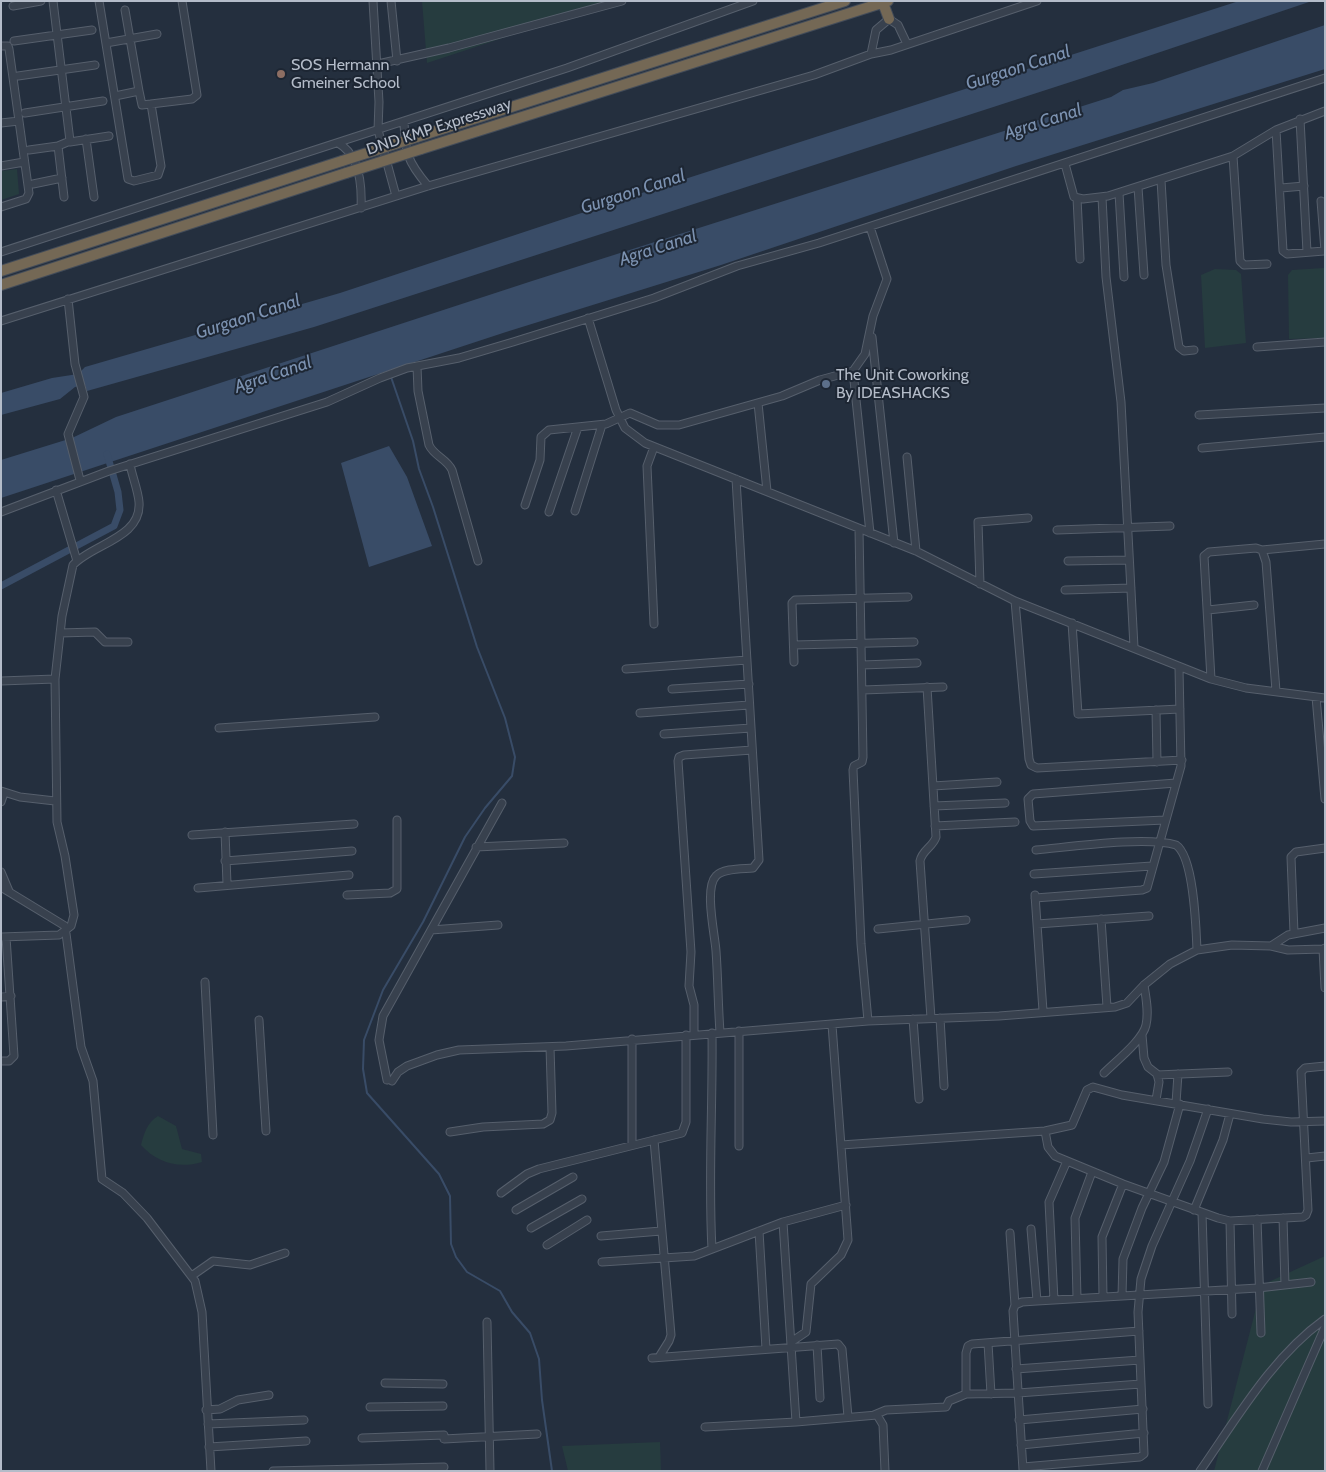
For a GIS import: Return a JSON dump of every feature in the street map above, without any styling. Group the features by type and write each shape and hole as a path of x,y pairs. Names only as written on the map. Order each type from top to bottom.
{"highway":[{"name":"DND KMP Expressway","path":"1,271 845,1"},
{"name":"DND KMP Expressway","path":"1,285 885,2"},
{"path":"885,2 889,19"}],"street":[{"path":"13,6 41,1"},
{"path":"53,1 70,142"},
{"path":"99,1 128,179 132,181 158,175 161,170 151,104"},
{"path":"125,10 142,105 192,99 197,95 182,1"},
{"path":"373,1 378,64 378,130 396,196"},
{"path":"391,1 397,61"},
{"path":"378,64 397,61 622,1"},
{"path":"1,252 567,68 753,1"},
{"path":"1,321 428,186 814,75 871,54 1036,1"},
{"path":"871,54 876,30 889,19 898,25 907,44"},
{"path":"14,41 92,30"},
{"path":"106,43 157,34"},
{"path":"1,46 8,46 9,49 28,196 1,207"},
{"path":"18,76 95,65"},
{"path":"1,512 109,470 328,402 407,368 458,358 674,291 727,269 870,227 1325,78"},
{"path":"115,96 139,91"},
{"path":"26,113 103,102"},
{"path":"1077,198 1102,197 1119,193 1233,156 1276,130 1300,119 1325,111"},
{"path":"1300,119 1307,252"},
{"path":"1,124 19,121"},
{"path":"404,122 405,147 411,166 428,186"},
{"path":"1276,130 1281,188 1283,251 1287,254 1324,251 1321,201"},
{"path":"29,150 109,136"},
{"path":"86,139 94,196"},
{"path":"338,143 346,147 355,163 362,188 361,208"},
{"path":"58,146 64,197"},
{"path":"1233,156 1240,262 1244,265 1267,264"},
{"path":"1,166 24,162"},
{"path":"1065,164 1072,192 1077,198 1080,259"},
{"path":"33,184 62,178"},
{"path":"1161,180 1165,256 1180,347 1184,350 1194,350"},
{"path":"1281,188 1304,186"},
{"path":"1138,187 1144,275"},
{"path":"1119,193 1124,277"},
{"path":"1102,197 1106,277 1121,402 1134,647"},
{"path":"525,504 540,460 543,434 549,430 602,425 617,414 632,413 658,425 668,426 793,393 829,376 852,371 865,354 873,316 887,279 870,227"},
{"path":"68,299 74,364 84,397 68,434 80,480"},
{"path":"588,318 617,414 634,436 654,447 916,551 1015,601 1134,647 1179,668 1210,679 1325,698"},
{"path":"871,329 894,543"},
{"path":"1257,347 1325,342"},
{"path":"417,366 418,391 429,445 433,452 446,462 452,470 478,561"},
{"path":"852,371 870,533"},
{"path":"758,403 767,491"},
{"path":"1199,415 1325,408"},
{"path":"576,511 602,425"},
{"path":"549,512 578,427"},
{"path":"1202,448 1325,437"},
{"path":"654,447 648,461 654,624"},
{"path":"907,457 916,551"},
{"path":"1,1061 10,1061 14,1056 11,996 3,937 55,935 67,931 73,921 73,908 58,832 55,801 55,679 60,633 72,569 77,561 127,530 136,519 139,502 130,464"},
{"path":"720,1032 716,948 711,918 713,880 723,872 753,868 758,864 736,479"},
{"path":"56,490 77,561"},
{"path":"980,584 978,522 1028,518"},
{"path":"1057,530 1170,526"},
{"path":"858,529 863,690 863,760 853,770 861,944 868,1021"},
{"path":"1210,679 1204,560 1206,553 1325,544"},
{"path":"1262,550 1266,562 1270,602 1276,691"},
{"path":"1068,561 1130,560"},
{"path":"1065,590 1131,588"},
{"path":"794,662 792,603 795,600 908,597"},
{"path":"1015,601 1031,765 1037,768 1182,760"},
{"path":"1208,610 1254,605"},
{"path":"1072,622 1078,714 1180,709"},
{"path":"60,633 95,632 105,642 128,642"},
{"path":"794,645 914,642"},
{"path":"626,669 747,660"},
{"path":"862,665 917,663"},
{"path":"1042,1012 1035,896 1142,890 1148,884 1182,760 1179,668"},
{"path":"1,681 55,679"},
{"path":"672,689 748,684"},
{"path":"927,687 935,840 922,854 920,861 931,1018"},
{"path":"863,690 943,687"},
{"path":"1316,697 1325,799"},
{"path":"640,713 750,705"},
{"path":"1156,710 1157,762"},
{"path":"219,728 375,716"},
{"path":"664,734 751,728"},
{"path":"501,1193 527,1174 539,1169 632,1144 678,1135 684,1130 690,1035 694,1005 689,986 691,952 678,761 679,757 684,755 752,750"},
{"path":"933,786 997,782"},
{"path":"1165,820 1033,826 1030,821 1028,799 1034,794 1176,783"},
{"path":"1,802 2,792 55,801"},
{"path":"502,803 389,1001 380,1026 379,1040 390,1080 407,1066 452,1051 550,1047 868,1021 999,1016 1107,1007 1127,1003 1144,985 1170,964 1197,950 1232,945 1271,946 1288,950 1324,948 1325,988"},
{"path":"934,806 1005,803"},
{"path":"347,895 390,893 397,889 397,820"},
{"path":"935,826 1015,822"},
{"path":"192,834 354,824"},
{"path":"225,832 227,884"},
{"path":"1036,850 1158,842 1176,845 1185,856 1194,912 1197,950"},
{"path":"476,847 564,843"},
{"path":"1294,933 1291,857 1296,852 1325,848"},
{"path":"225,861 352,851"},
{"path":"1034,874 1152,866"},
{"path":"1,872 10,891"},
{"path":"198,888 349,875"},
{"path":"1,887 10,891 41,913 62,923 67,931 81,1046 93,1081 102,1179 128,1198 193,1275 200,1294 211,1471"},
{"path":"1037,924 1149,916"},
{"path":"1102,919 1107,1007"},
{"path":"878,929 966,920"},
{"path":"431,930 498,925"},
{"path":"1271,946 1294,933 1325,928"},
{"path":"205,982 213,1134"},
{"path":"1104,1073 1142,1035 1146,1025 1147,1012 1144,985"},
{"path":"1,997 11,996"},
{"path":"940,1018 944,1086"},
{"path":"913,1019 919,1099"},
{"path":"259,1020 266,1131"},
{"path":"791,1344 806,1332 811,1284 841,1255 845,1248 848,1232 832,1024"},
{"path":"739,1031 739,1146"},
{"path":"712,1033 713,1107 709,1192 712,1249"},
{"path":"1142,1035 1144,1058 1148,1067 1157,1075 1159,1082 1156,1100"},
{"path":"632,1039 632,1144"},
{"path":"450,1132 483,1127 543,1124 550,1120 552,1113 550,1047"},
{"path":"1045,1131 1050,1150 1055,1156 1092,1172 1202,1213 1230,1221 1303,1216 1307,1213 1307,1158 1302,1070 1325,1066"},
{"path":"1157,1075 1228,1072"},
{"path":"1122,1296 1123,1259 1164,1162 1178,1103 1178,1074"},
{"path":"841,1145 1045,1131 1072,1125 1083,1097 1091,1087 1122,1095 1178,1103 1230,1114 1280,1121 1325,1121"},
{"path":"1010,1233 1015,1306 1013,1311 1014,1341 1023,1469 1140,1457 1145,1451 1139,1331 1139,1295 1143,1269 1190,1161 1208,1109"},
{"path":"1194,1210 1223,1140 1230,1114"},
{"path":"654,1140 670,1338 655,1358 766,1349 791,1344 836,1344 842,1349 848,1417"},
{"path":"1307,1158 1325,1156"},
{"path":"1054,1300 1049,1202 1067,1161"},
{"path":"1077,1298 1076,1218 1080,1200 1092,1172"},
{"path":"516,1210 573,1177"},
{"path":"1103,1297 1102,1237 1123,1184"},
{"path":"531,1228 582,1199"},
{"path":"602,1262 694,1256 783,1222 846,1205"},
{"path":"1202,1213 1208,1404"},
{"path":"1283,1218 1285,1285"},
{"path":"1258,1219 1258,1288 1261,1333"},
{"path":"547,1245 587,1220"},
{"path":"1230,1221 1232,1314"},
{"path":"783,1222 796,1422"},
{"path":"1031,1229 1037,1301"},
{"path":"601,1236 661,1231"},
{"path":"759,1231 766,1349"},
{"path":"193,1275 213,1261 250,1265 285,1253"},
{"path":"1015,1306 1022,1302 1258,1288 1311,1282"},
{"path":"1200,1471 1268,1376 1295,1344 1325,1319"},
{"path":"487,1322 490,1471"},
{"path":"1262,1471 1325,1327"},
{"path":"966,1394 967,1349 972,1344 1139,1331"},
{"path":"988,1343 990,1394"},
{"path":"817,1345 820,1398"},
{"path":"1016,1369 1140,1360"},
{"path":"384,1383 443,1384"},
{"path":"705,1426 796,1422 874,1415 886,1410 946,1407 949,1401 966,1394 1018,1393 1141,1384"},
{"path":"206,1410 223,1408 240,1399 270,1396"},
{"path":"370,1407 443,1406"},
{"path":"1019,1420 1143,1409"},
{"path":"874,1415 879,1416 883,1425 886,1471"},
{"path":"208,1424 304,1420"},
{"path":"1021,1445 1144,1433"},
{"path":"362,1438 536,1434"},
{"path":"209,1446 306,1441"},
{"path":"273,1471 444,1466"}],"green space":[{"path":"422,1 615,1 427,63"},
{"path":"17,169 19,194 1,200 1,171"},
{"path":"1324,268 1325,338 1289,339 1288,275 1292,270"},
{"path":"1215,269 1236,270 1241,274 1246,343 1205,348 1201,275"},
{"path":"158,1116 176,1126 182,1149 201,1154 202,1162 185,1165 169,1163 154,1156 141,1145 146,1129"},
{"path":"1325,1256 1325,1471 1214,1471 1262,1285"},
{"path":"660,1442 661,1471 568,1471 562,1446"}],"water":[{"path":"1239,1 1312,1 1086,77 314,327 87,391 85,385 75,387 60,399 1,415 1,393 52,378 78,374 85,367 340,293 660,187"},
{"name":"Agra Canal","path":"1325,25 1325,69 1016,166 721,265 506,332 1,498 1,460 72,438 116,417 532,281 1111,97 1123,90 1153,83"},
{"path":"389,446 407,477 432,546 369,567 341,463"}],"waterway":[{"path":"391,377 413,441 419,469 433,507 477,647 505,718 515,757 512,776 485,808 465,837 423,922 383,990 364,1040 363,1069 367,1093 439,1174 450,1196 451,1244 456,1257 467,1272 500,1291 512,1312 530,1333 539,1359 542,1400 552,1471"},
{"path":"1,586 114,526 120,510 118,492 107,454"}],"place":[{"name":"SOS Hermann Gmeiner School","path":"281,74"},
{"name":"The Unit Coworking By IDEASHACKS","path":"826,384"}],"water label":[{"name":"Gurgaon Canal","path":"1018,68"},
{"name":"Gurgaon Canal","path":"633,192"},
{"name":"Gurgaon Canal","path":"248,317"}]}
